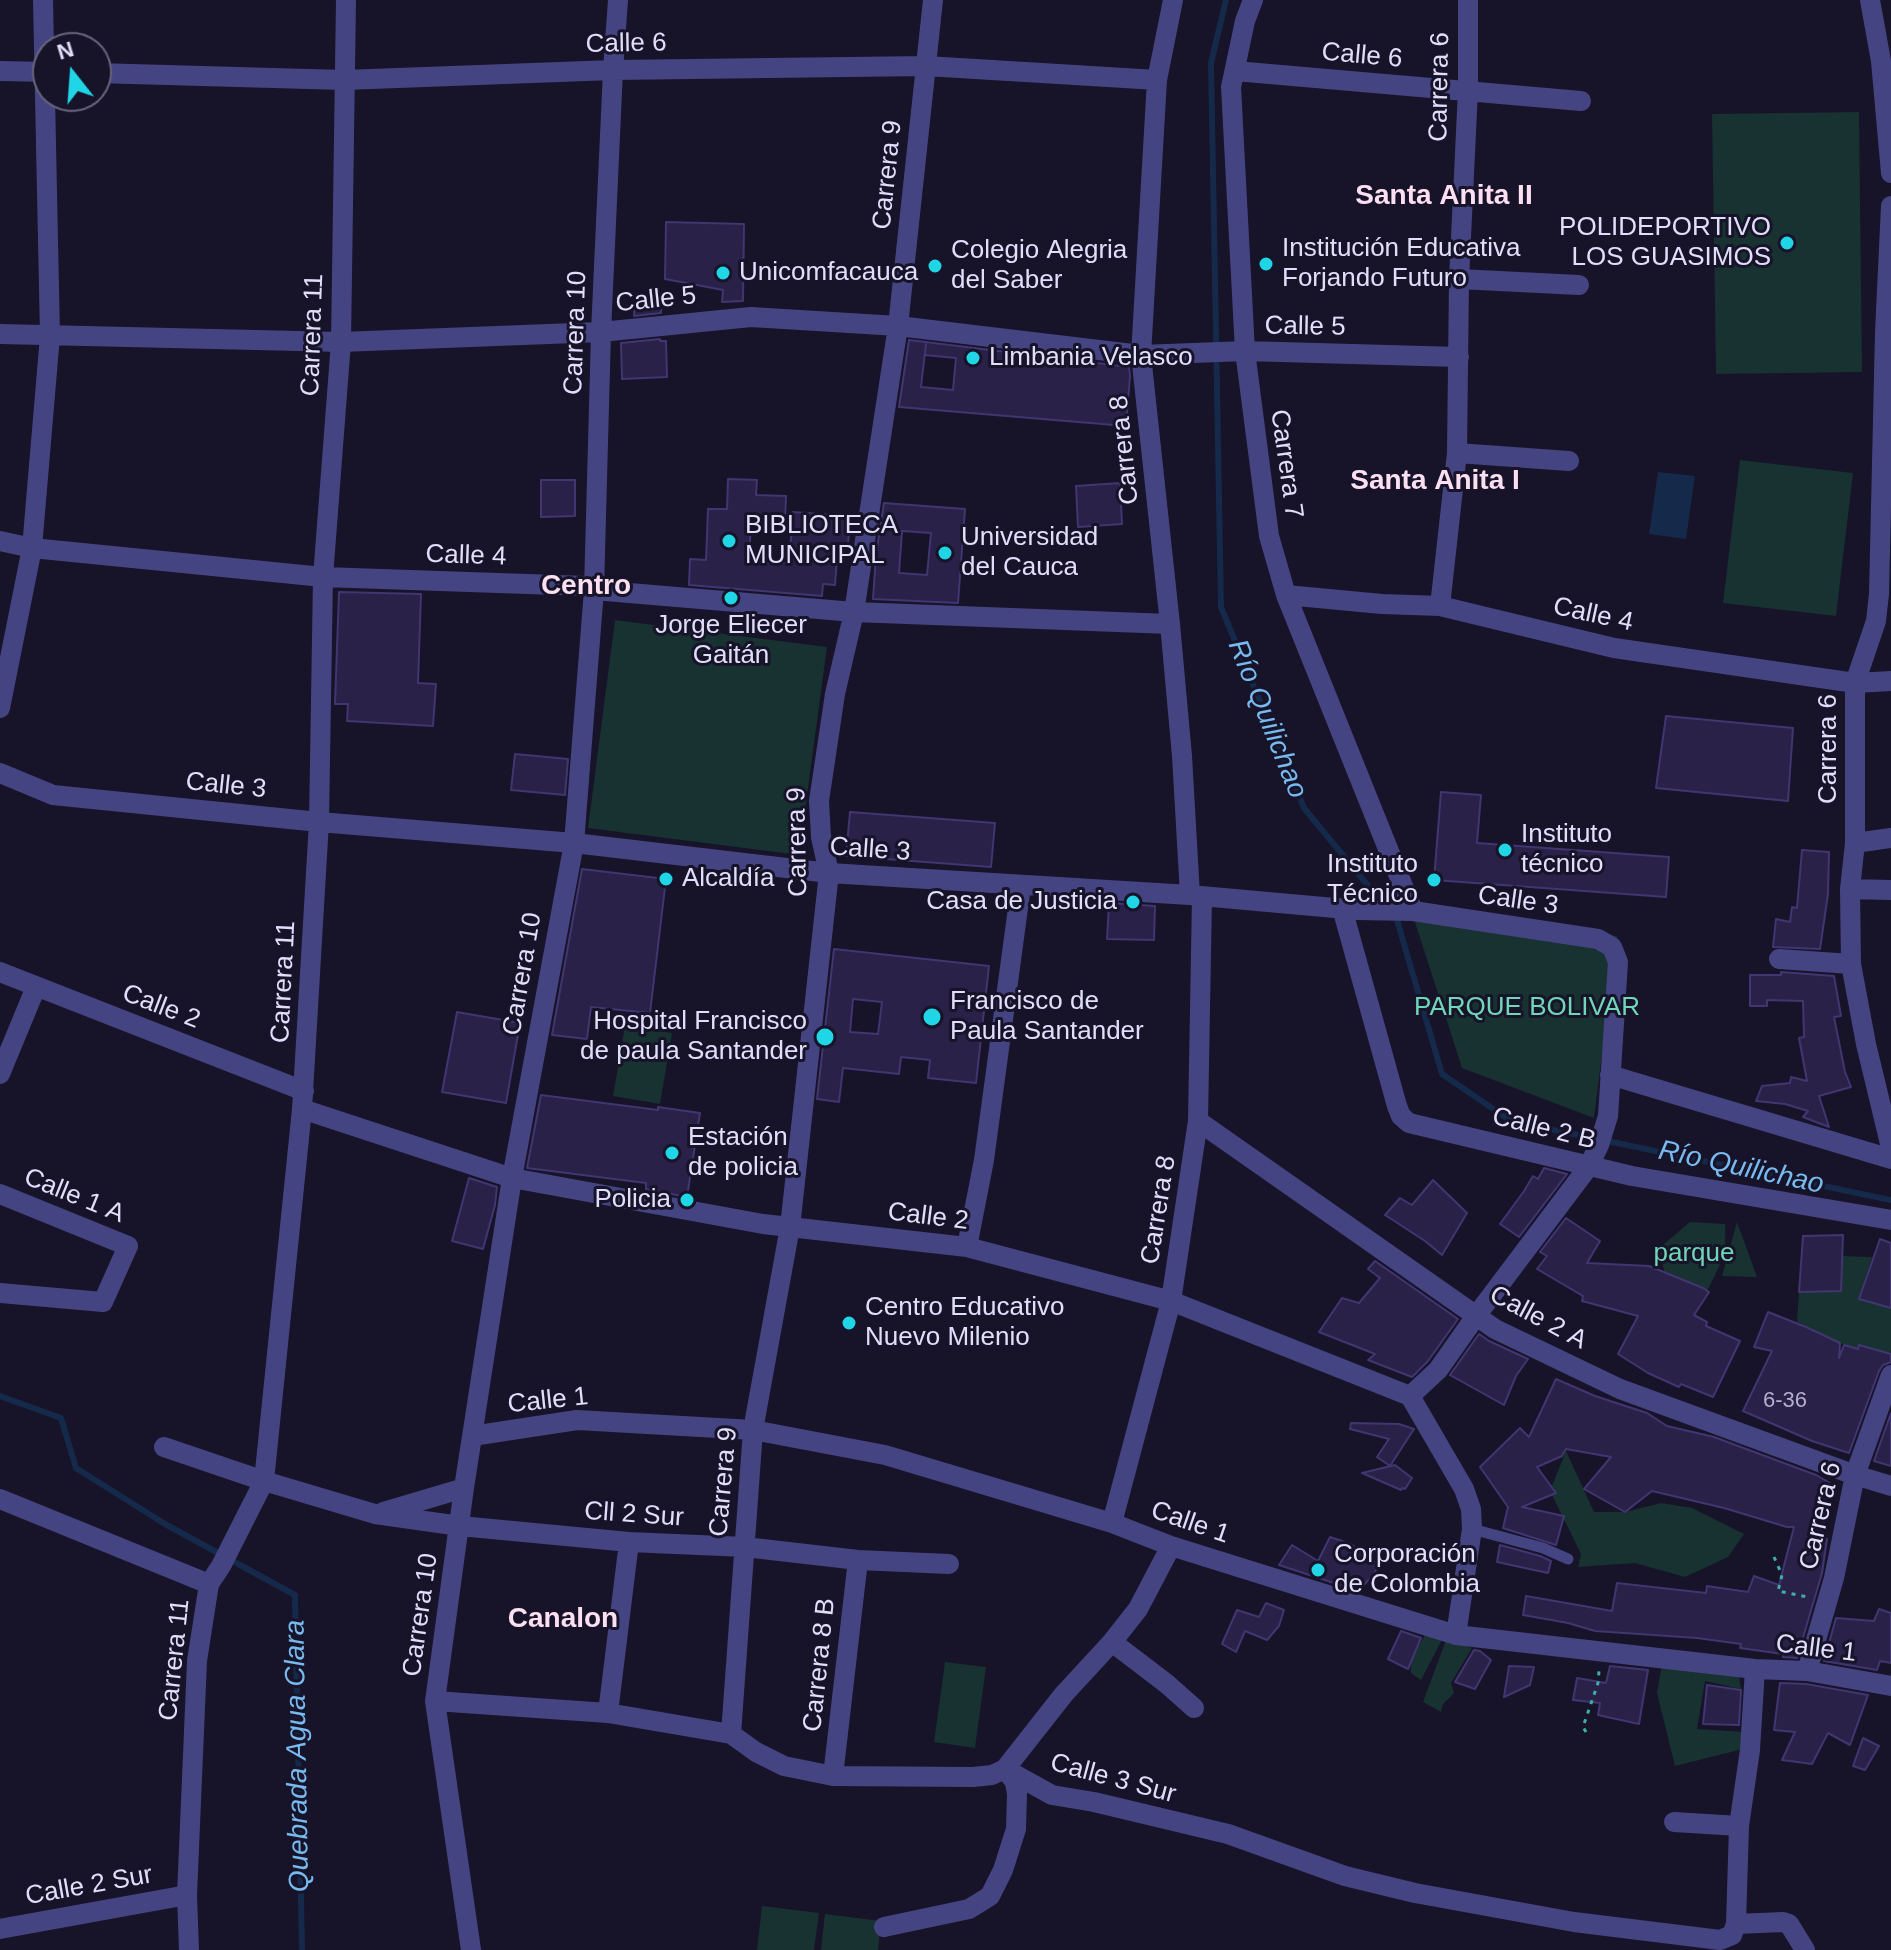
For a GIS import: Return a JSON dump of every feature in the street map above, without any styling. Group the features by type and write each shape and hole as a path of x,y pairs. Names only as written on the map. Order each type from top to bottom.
{"street":[{"path":"43,0 44,32"},
{"name":"Carrera 11","path":"189,1950 187,1895 197,1661 209,1584 264,1481 303,1100 319,822 323,577 341,342 346,0"},
{"name":"Carrera 10","path":"471,1950 435,1701 512,1178 574,843 594,590 601,332 618,0"},
{"name":"Carrera 9","path":"731,1734 753,1430 790,1227 829,873 821,837 819,801 835,694 854,612 898,326 933,0"},
{"name":"Carrera 8","path":"1112,1523 1171,1301 1198,1121 1196,896 1148,355 1157,80 1173,0"},
{"name":"Carrera 7","path":"1253,0 1245,21 1231,87 1238,352 1269,536 1286,595 1408,911"},
{"name":"Carrera 6","path":"1440,606 1457,453 1468,0"},
{"path":"1870,0 1881,61 1891,173"},
{"name":"Calle 6","path":"112,73 344,80 613,70 926,66 1157,80"},
{"path":"0,71 32,72"},
{"name":"Calle 6","path":"1235,71 1581,101"},
{"path":"0,708 32,548 50,336 47,112"},
{"name":"Carrera 6","path":"1891,206 1879,594 1876,621 1855,683 1855,843 1850,889 1851,964 1891,1148"},
{"path":"1459,279 1579,285"},
{"name":"Calle 5","path":"0,334 341,342 601,332 751,317 898,326 1148,355 1238,352 1459,357"},
{"path":"1457,453 1569,461"},
{"name":"Calle 4","path":"0,541 32,548 323,577 586,586 594,590 854,612 1170,624"},
{"name":"Calle 4","path":"1286,595 1440,606 1614,648 1855,683 1891,681"},
{"name":"Calle 3","path":"0,773 53,795 319,822 574,843 829,873 1408,911 1598,939 1612,947 1618,962 1610,1075"},
{"path":"1855,843 1891,838"},
{"path":"967,1247 984,1160 1021,886"},
{"path":"1850,889 1891,890"},
{"name":"Calle 2 B","path":"1350,909 1401,1116 1409,1123 1593,1159 1632,1176 1891,1220"},
{"path":"1779,959 1851,964"},
{"name":"Calle 2","path":"0,972 303,1100 512,1178 763,1224 967,1247 1171,1301 1410,1396"},
{"path":"0,1074 36,987"},
{"path":"1456,1635 1472,1519 1464,1489 1410,1396 1438,1370 1593,1159 1608,1116 1610,1075 1891,1159"},
{"name":"Calle 2 A","path":"1198,1121 1495,1329 1620,1389 1891,1486"},
{"name":"Calle 1 A","path":"0,1194 128,1246 103,1302 0,1293"},
{"name":"Carrera 6","path":"1807,1671 1834,1578 1855,1475 1891,1375"},
{"name":"Calle 1","path":"472,1436 577,1420 753,1430 885,1455 1112,1523 1171,1546 1456,1635 1755,1669 1807,1671 1891,1686"},
{"path":"164,1447 375,1514 460,1526"},
{"path":"375,1514 464,1488"},
{"path":"0,1499 209,1584"},
{"name":"Cll 2 Sur","path":"460,1526 629,1542 745,1547 858,1560 949,1564"},
{"path":"608,1713 629,1542"},
{"path":"435,1701 608,1713 731,1734 756,1752 784,1766 833,1776 992,1775 1005,1769 1064,1694 1138,1609 1171,1546"},
{"name":"Carrera 8 B","path":"833,1776 858,1560"},
{"path":"1112,1642 1194,1708"},
{"path":"1734,1930 1739,1826 1750,1750 1755,1669"},
{"path":"884,1927 969,1909 990,1896 1003,1870 1016,1829 1015,1782 1005,1769"},
{"name":"Calle 3 Sur","path":"1005,1769 1052,1795 1228,1834 1345,1876 1415,1893 1574,1922 1720,1940 1734,1930 1783,1922 1789,1924 1805,1950"},
{"path":"1674,1822 1739,1826"},
{"name":"Calle 2 Sur","path":"0,1929 187,1895"}],"lane":[{"path":"1472,1519 1568,1559"}],"path":[{"path":"1774,1557 1782,1575 1778,1591 1827,1600"},
{"path":"1586,1732 1583,1727 1598,1683 1599,1651"}],"green space":[{"name":"POLIDEPORTIVO LOS GUASIMOS","path":"1859,112 1862,372 1716,374 1712,114"},
{"path":"1740,460 1853,473 1836,616 1723,603"},
{"path":"615,620 827,647 799,855 588,828"},
{"name":"PARQUE BOLIVAR","path":"1414,919 1617,936 1594,1118 1462,1068"},
{"path":"625,1026 672,1033 660,1104 613,1096"},
{"name":"parque","path":"1690,1222 1725,1224 1722,1259 1707,1291 1665,1273 1658,1249"},
{"path":"1737,1222 1757,1277 1722,1276"},
{"path":"1842,1256 1872,1257 1859,1299 1891,1308 1891,1350 1887,1366 1877,1364 1858,1349 1797,1322 1799,1292 1841,1291"},
{"path":"1566,1451 1594,1512 1625,1512 1661,1503 1692,1508 1744,1534 1728,1557 1685,1577 1635,1563 1578,1567 1581,1554 1550,1491"},
{"path":"1427,1631 1444,1636 1421,1680 1411,1673 1411,1661"},
{"path":"1446,1640 1472,1648 1451,1683 1454,1693 1443,1704 1441,1712 1423,1702"},
{"path":"945,1662 986,1667 975,1748 934,1742"},
{"path":"1662,1664 1739,1676 1741,1689 1705,1681 1697,1729 1744,1732 1747,1748 1675,1766 1657,1693"},
{"path":"762,1906 819,1913 814,1950 757,1950"},
{"path":"825,1914 881,1921 878,1950 821,1950"}],"water":[{"path":"1658,472 1695,476 1686,539 1649,534"}],"building":[{"path":"666,222 744,224 743,301 722,302 723,290 665,279"},
{"path":"635,295 662,296 661,313 634,316"},
{"path":"909,340 1129,367 1126,426 899,407","holes":["926,344 925,355 956,358 953,390 921,387"]},
{"path":"666,341 667,377 622,379 621,343"},
{"name":"BIBLIOTECA MUNICIPAL","path":"728,479 757,480 756,495 786,496 785,523 751,522 749,562 789,563 793,512 850,516 848,546 838,545 835,585 823,584 822,596 689,585 690,559 706,560 708,509 727,509"},
{"path":"541,480 575,480 575,516 541,517"},
{"path":"1120,483 1122,524 1078,527 1076,486"},
{"name":"Universidad del Cauca","path":"884,503 965,509 958,603 873,599","holes":["902,531 931,533 927,575 899,573"]},
{"path":"339,592 421,594 418,683 436,684 433,726 347,721 348,704 335,704"},
{"path":"1666,716 1793,728 1788,801 1656,788"},
{"path":"515,754 568,759 565,795 511,790"},
{"name":"Instituto técnico","path":"1441,792 1481,795 1477,843 1669,857 1666,897 1434,880"},
{"path":"850,812 995,823 991,867 846,856"},
{"path":"1802,850 1829,852 1828,894 1820,949 1773,947 1776,919 1790,922 1792,907 1797,908"},
{"path":"582,869 666,879 650,1013 591,1007 587,1039 552,1035"},
{"path":"1109,903 1155,906 1154,940 1107,939"},
{"name":"Francisco de Paula Santander","path":"834,949 989,966 976,1083 928,1078 930,1060 901,1057 899,1074 843,1068 839,1102 817,1099","holes":["853,999 882,1002 878,1034 850,1032"]},
{"path":"1781,972 1834,976 1841,1016 1834,1017 1851,1087 1819,1096 1829,1127 1803,1117 1808,1111 1785,1104 1756,1101 1762,1086 1790,1083 1791,1077 1807,1081 1799,1038 1804,1037 1803,1001 1767,1000 1767,1006 1750,1006 1750,975 1781,975"},
{"path":"457,1012 520,1023 506,1103 442,1092"},
{"path":"541,1095 700,1113 687,1197 646,1189 646,1183 527,1168"},
{"path":"1544,1168 1567,1174 1519,1237 1500,1224 1533,1176 1538,1179"},
{"path":"469,1178 497,1187 483,1249 452,1241"},
{"path":"1433,1180 1467,1213 1442,1255 1385,1215 1400,1198 1412,1205"},
{"path":"1566,1218 1600,1241 1587,1263 1649,1266 1709,1292 1694,1315 1707,1322 1706,1326 1740,1341 1713,1397 1648,1373 1618,1354 1638,1316 1582,1301 1583,1296 1537,1269 1547,1256 1540,1252"},
{"path":"1843,1235 1841,1291 1799,1292 1803,1236"},
{"path":"1880,1239 1891,1243 1891,1308 1859,1299"},
{"path":"1375,1261 1458,1319 1428,1361 1412,1377 1368,1360 1375,1354 1319,1332 1342,1298 1359,1303 1380,1278 1368,1269"},
{"path":"1768,1312 1840,1343 1839,1358 1844,1345 1858,1349 1859,1345 1891,1354 1891,1362 1879,1371 1849,1453 1812,1441 1743,1411 1772,1351 1754,1347"},
{"path":"1479,1334 1528,1359 1516,1376 1504,1405 1450,1375"},
{"path":"1556,1379 1647,1413 1667,1426 1714,1437 1830,1483 1821,1537 1827,1539 1822,1573 1797,1658 1740,1648 1741,1644 1595,1631 1523,1615 1526,1596 1612,1611 1617,1583 1706,1593 1707,1586 1748,1592 1754,1576 1779,1585 1794,1527 1652,1491 1625,1512 1584,1489 1611,1457 1566,1449 1562,1456 1537,1467 1556,1493 1522,1507 1564,1516 1556,1545 1503,1528 1508,1507 1480,1467 1520,1428 1529,1437"},
{"path":"1891,1413 1891,1466 1874,1461"},
{"path":"1351,1423 1399,1424 1414,1429 1390,1466 1377,1457 1389,1439 1350,1429"},
{"path":"1395,1465 1412,1478 1405,1489 1362,1473"},
{"path":"1330,1537 1351,1544 1379,1565 1362,1587 1346,1577 1343,1586 1279,1565 1292,1545 1318,1561"},
{"path":"1500,1545 1551,1561 1548,1573 1497,1562"},
{"path":"1266,1603 1284,1610 1279,1626 1267,1640 1245,1631 1236,1652 1222,1644 1237,1610 1259,1617"},
{"path":"1879,1609 1891,1613 1891,1663 1880,1661 1877,1670 1824,1661 1836,1618 1874,1621"},
{"path":"1401,1631 1421,1638 1408,1669 1388,1659"},
{"path":"1474,1650 1491,1660 1475,1689 1455,1682"},
{"path":"1509,1666 1534,1667 1530,1685 1504,1697"},
{"path":"1610,1666 1648,1670 1639,1724 1598,1715 1600,1703 1573,1700 1577,1678 1606,1683"},
{"path":"1780,1683 1806,1684 1868,1695 1850,1745 1828,1733 1812,1764 1782,1760 1795,1732 1774,1730"},
{"path":"1707,1685 1741,1690 1739,1725 1703,1724"},
{"path":"1863,1738 1879,1746 1865,1770 1853,1766"}],"waterway":[{"name":"Río Quilichao","path":"1226,0 1211,63 1221,607 1304,808 1384,905"},
{"name":"Río Quilichao","path":"1394,916 1442,1074 1511,1121 1891,1200"},
{"name":"Quebrada Agua Clara","path":"0,1396 61,1418 76,1468 165,1524 295,1595 302,1950"}],"place":[{"name":"POLIDEPORTIVO LOS GUASIMOS","path":"1787,243"},
{"name":"Institución Educativa Forjando Futuro","path":"1266,264"},
{"name":"Colegio Alegria del Saber","path":"935,266"},
{"name":"Unicomfacauca","path":"723,273"},
{"name":"Limbania Velasco","path":"973,358"},
{"name":"BIBLIOTECA MUNICIPAL","path":"729,541"},
{"name":"Universidad del Cauca","path":"945,553"},
{"name":"Jorge Eliecer Gaitán","path":"731,598"},
{"name":"Instituto técnico","path":"1505,850"},
{"name":"Alcaldía","path":"666,879"},
{"name":"Instituto Técnico","path":"1434,880"},
{"name":"Casa de Justicia","path":"1133,902"},
{"name":"Francisco de Paula Santander","path":"932,1017"},
{"name":"Hospital Francisco de paula Santander","path":"825,1037"},
{"name":"Estación de policia","path":"672,1153"},
{"name":"Policia","path":"687,1200"},
{"name":"Centro Educativo Nuevo Milenio","path":"849,1323"},
{"name":"Corporación de Colombia","path":"1318,1570"}],"district":[{"name":"Santa Anita II","path":"1444,196"},
{"name":"Santa Anita I","path":"1435,481"},
{"name":"Centro","path":"586,586"},
{"name":"Canalon","path":"563,1619"}]}
